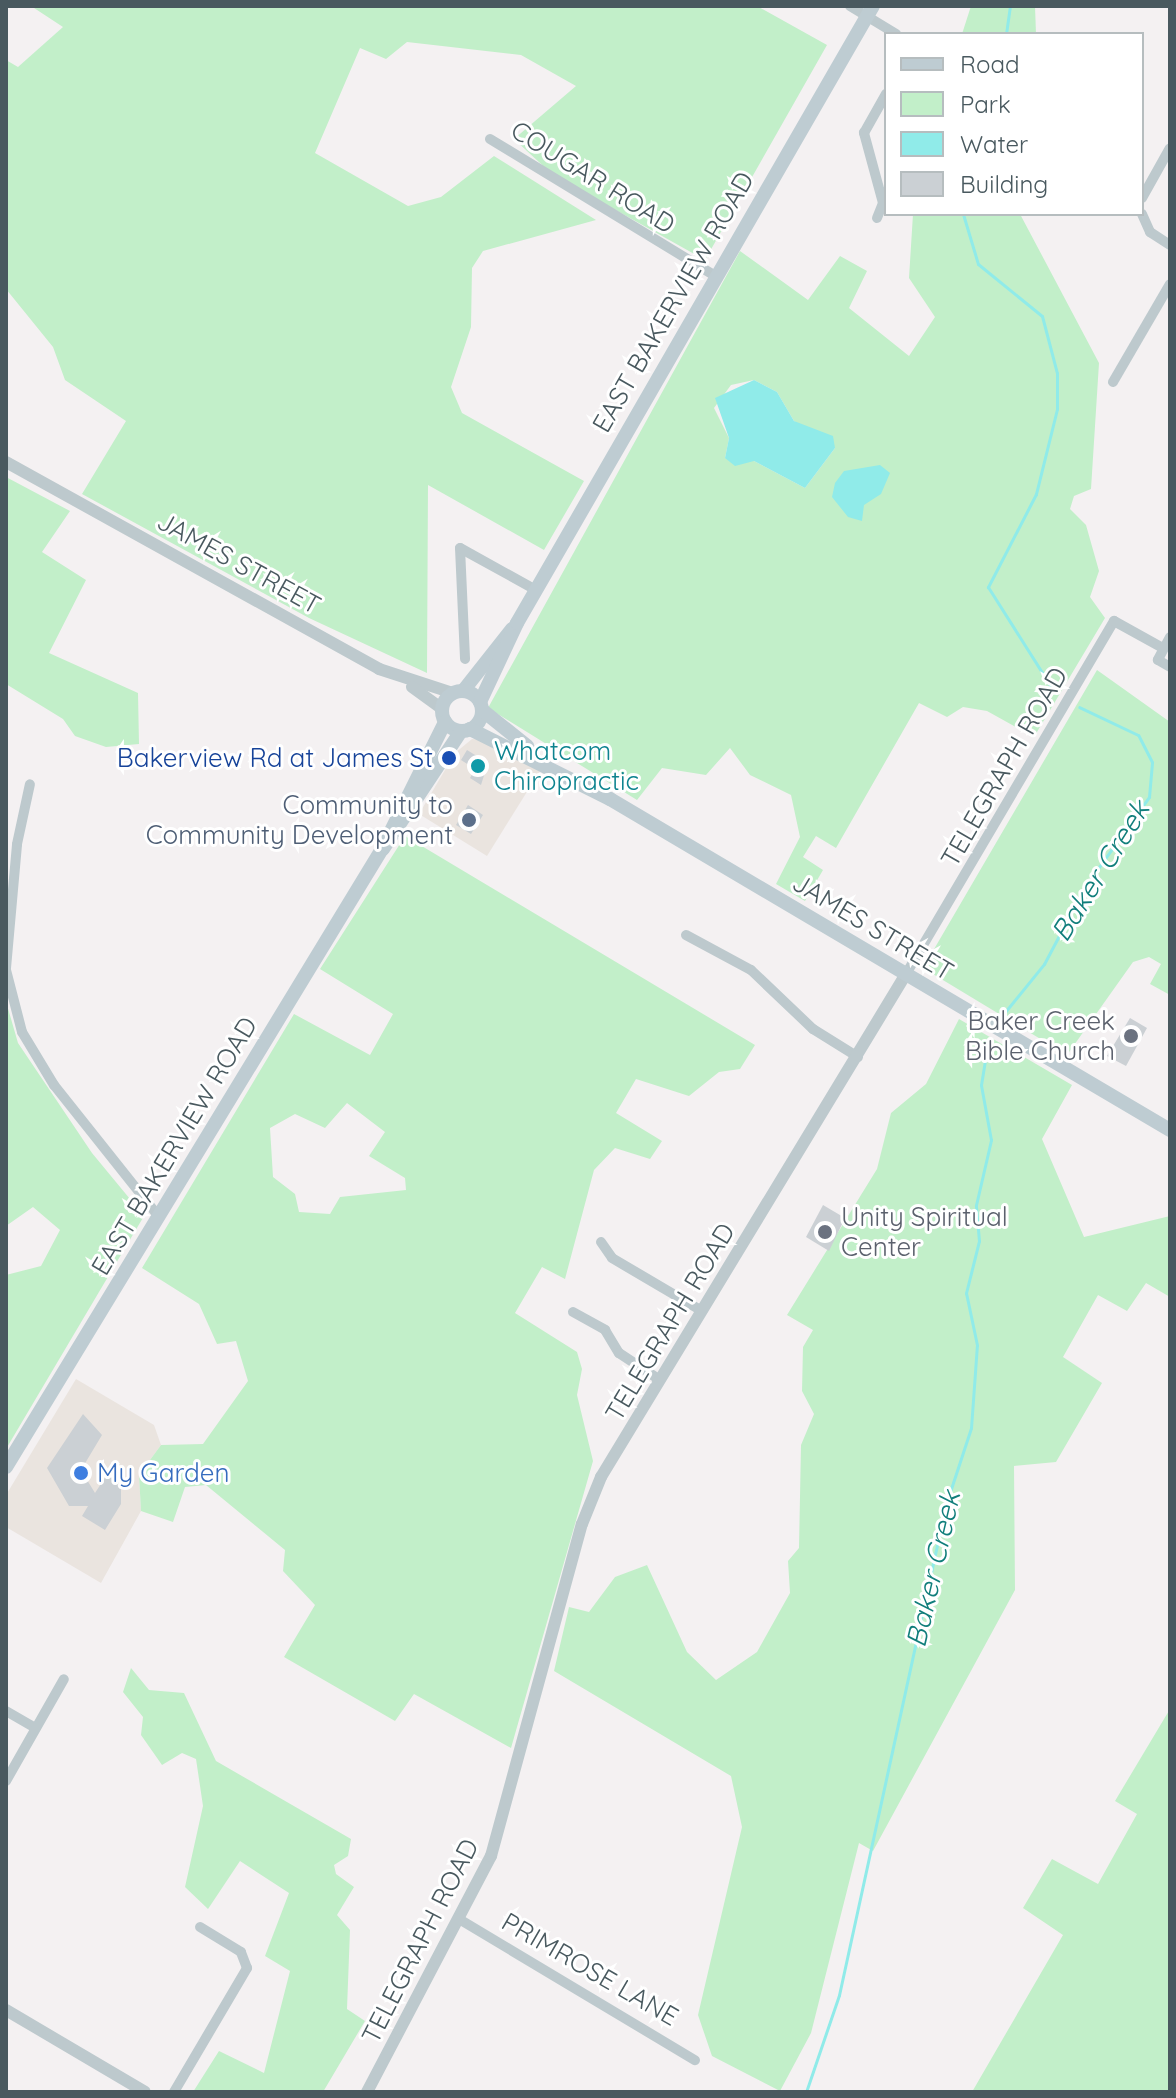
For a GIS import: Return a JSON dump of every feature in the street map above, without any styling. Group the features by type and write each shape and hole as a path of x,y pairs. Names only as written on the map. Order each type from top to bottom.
{"main road":[{"name":"EAST BAKERVIEW ROAD","path":"6,1467 382,849 481,706 517,623 870,11"},
{"name":"EAST BAKERVIEW ROAD","path":"382,849 444,715 458,692 517,623"},
{"name":"JAMES STREET","path":"458,692 481,706 551,767"},
{"name":"JAMES STREET","path":"444,715 466,730 551,767 1170,1130"}],"street":[{"path":"850,6 870,11 894,32"},
{"path":"877,218 883,203 864,133 884,98"},
{"name":"COUGAR ROAD","path":"490,139 715,276"},
{"path":"1144,194 1170,148"},
{"path":"1143,216 1150,232 1170,245"},
{"path":"1113,382 1170,284"},
{"name":"JAMES STREET","path":"6,462 406,682 458,692"},
{"path":"465,659 460,548 536,590"},
{"name":"TELEGRAPH ROAD","path":"367,2092 459,1919 500,1833 582,1524 601,1477 858,1057 1114,621 1163,648"},
{"path":"1170,637 1158,660 1170,667"},
{"path":"406,682 444,715"},
{"path":"30,784 17,844 6,969 22,1032 46,1071 159,1217"},
{"path":"686,935 751,970 813,1029 858,1057"},
{"path":"601,1242 612,1258 702,1311"},
{"path":"573,1312 605,1330 619,1353 660,1380"},
{"path":"6,1781 64,1679"},
{"path":"6,1711 35,1728"},
{"name":"PRIMROSE LANE","path":"459,1919 695,2060"},
{"path":"174,2092 247,1968 241,1952 200,1927"},
{"path":"6,2010 145,2092"}],"shaded area":[{"path":"472,739 486,740 540,771 487,856 419,814 455,753"},
{"path":"76,1379 154,1425 161,1445 139,1475 141,1511 101,1583 6,1527 6,1495"}],"green space":[{"path":"31,6 757,6 827,45 705,260 553,175 514,139 576,86 521,55 407,42 386,59 360,48 315,153 408,206 441,197 494,156 596,220 483,251 472,268 471,327 451,387 462,413 584,481 544,550 428,485 427,673 309,618 82,494 126,421 65,380 53,347 6,289 6,60 18,67 63,27"},
{"path":"971,6 1035,6 1036,32 963,32"},
{"path":"913,216 1021,216 1099,363 1091,489 1074,496 1070,509 1086,525 1099,571 1090,597 1105,618 1034,737 987,711 963,707 947,717 919,703 836,848 816,836 803,857 823,870 805,901 776,884 800,837 791,795 750,775 730,748 706,775 662,768 637,800 488,708 740,251 808,300 840,256 867,271 849,308 909,356 935,317 909,278","holes":["754,380 777,392 794,421 835,448 805,488 754,461 725,458 729,438 714,408 731,385"]},
{"path":"6,477 70,511 42,552 86,580 49,653 138,693 139,744 106,747 75,736 63,719 6,684"},
{"path":"1097,670 1170,722 1170,995 1150,984 1161,964 1149,957 1133,962 1067,1055 923,968"},
{"path":"405,836 755,1045 740,1069 719,1072 689,1096 636,1079 616,1113 662,1141 650,1159 615,1148 594,1170 565,1279 542,1267 515,1313 577,1352 582,1369 577,1395 593,1461 511,1748 414,1694 395,1721 284,1657 315,1605 283,1571 285,1550 206,1485 185,1487 173,1522 141,1511 139,1475 161,1445 203,1444 248,1381 236,1341 217,1344 199,1304 142,1268 294,1014 370,1055 393,1014 320,969","holes":["347,1103 385,1132 369,1156 405,1178 406,1190 340,1197 330,1214 299,1212 295,1194 273,1177 270,1128 295,1114 325,1128"]},
{"path":"7,1005 18,1043 92,1153 144,1216 6,1449 6,1275 41,1266 60,1230 33,1207 6,1226"},
{"path":"959,1019 1072,1085 1042,1139 1084,1237 1170,1216 1170,1297 1146,1283 1127,1311 1098,1295 1063,1357 1102,1383 1056,1462 1014,1466 1015,1590 873,1851 859,1843 811,2033 780,2091 712,2056 698,2015 742,1827 731,1776 554,1671 569,1607 589,1612 615,1577 647,1565 687,1652 716,1680 757,1652 790,1593 788,1561 799,1548 801,1445 814,1414 802,1391 803,1347 813,1330 787,1315 877,1169 891,1113 926,1084"},
{"path":"131,1668 149,1690 184,1693 216,1761 351,1839 348,1856 334,1865 336,1874 354,1887 337,1915 350,1930 347,2009 365,2021 323,2092 193,2092 219,2051 264,2073 290,1971 265,1956 289,1893 240,1861 208,1909 185,1887 203,1806 196,1759 182,1753 162,1765 141,1735 143,1717 123,1692"},
{"path":"1170,1709 1170,2092 972,2092 1063,1935 1023,1908 1052,1859 1098,1884 1137,1814 1115,1801"}],"water":[{"path":"754,380 777,392 794,421 833,436 835,448 805,488 754,461 735,466 725,458 729,438 715,398"},
{"path":"880,465 890,473 881,494 864,505 862,521 848,517 832,497 835,483 844,471"}],"building":[{"name":"Whatcom Chiropractic","path":"467,750 488,763 481,785 470,778 475,769 461,760"},
{"name":"Community to Community Development","path":"468,805 483,815 471,834 456,825"},
{"name":"Baker Creek Bible Church","path":"1130,1018 1147,1028 1126,1066 1107,1056"},
{"name":"Unity Spiritual Center","path":"823,1205 845,1218 829,1251 806,1237"},
{"name":"My Garden","path":"83,1414 102,1435 81,1470 95,1493 114,1464 112,1478 121,1483 121,1504 105,1530 82,1516 88,1506 69,1506 47,1468"}],"waterway":[{"name":"Baker Creek","path":"1006,32 1010,6"},
{"name":"Baker Creek","path":"964,216 978,264 1042,316 1057,373 1057,409 1036,494 988,587 1055,693"},
{"name":"Baker Creek","path":"1005,1012 1044,964 1084,888 1149,797 1152,762 1138,735 1079,707"},
{"name":"Baker Creek","path":"806,2092 839,1995 946,1504 971,1428 977,1345 966,1293 979,1241 976,1205 991,1140 981,1085 988,1042"}],"place":[{"name":"Bakerview Rd at James St","path":"449,758"},
{"name":"Whatcom Chiropractic","path":"478,766"},
{"name":"Community to Community Development","path":"469,820"},
{"name":"Baker Creek Bible Church","path":"1131,1036"},
{"name":"Unity Spiritual Center","path":"825,1232"},
{"name":"My Garden","path":"81,1473"}]}
